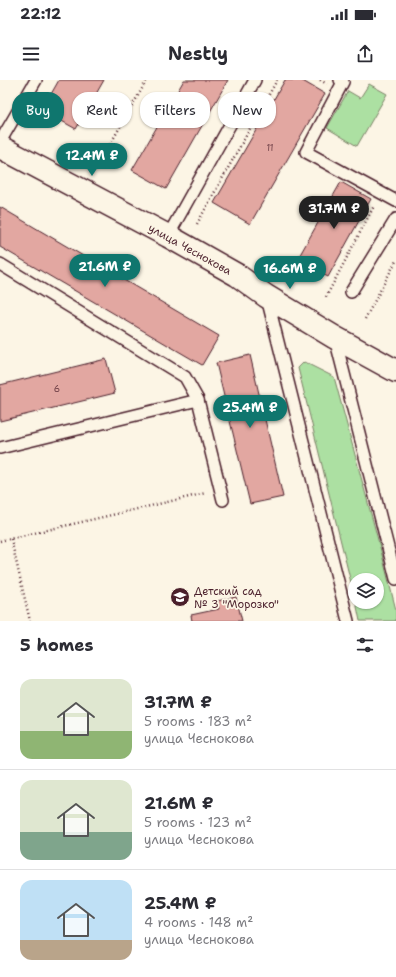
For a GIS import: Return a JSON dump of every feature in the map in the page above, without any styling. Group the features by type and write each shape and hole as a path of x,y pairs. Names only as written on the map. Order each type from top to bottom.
{"street":[{"name":"улица Чеснокова","path":"0,147 168,236 237,275 266,296 334,337 396,370"}],"lane":[{"path":"0,142 36,80"},
{"path":"168,236 255,80"},
{"path":"340,80 343,82 306,152 396,201"},
{"path":"352,292 396,219"},
{"path":"0,264 185,377 198,400 221,495"},
{"path":"266,296 348,621"},
{"path":"334,337 396,579"},
{"path":"0,448 198,400"}],"path":[{"path":"96,169 147,80"},
{"path":"198,224 278,80"},
{"path":"366,319 396,261"},
{"path":"0,541 221,495"},
{"path":"11,538 30,621"}],"green space":[{"path":"369,84 387,94 357,146 327,128 348,91 360,98"},
{"path":"304,362 334,377 396,610 396,621 360,621 357,609 384,609 384,573 349,573 298,368"}],"building":[{"path":"59,80 104,80 97,92 72,92 72,127 64,122 64,92 52,92"},
{"path":"184,80 228,80 221,92 218,92 218,98 210,112 210,92 177,92"},
{"path":"285,80 301,80 325,94 250,224 214,203 257,128 276,128 276,96"},
{"path":"156,128 201,128 166,189 132,170"},
{"path":"341,182 371,199 328,277 297,260"},
{"path":"0,207 219,336 202,365 0,247"},
{"path":"250,355 283,497 250,504 216,363"},
{"path":"106,359 115,393 0,421 0,385"},
{"path":"236,597 242,621 192,621 191,615 219,609 217,601"}],"place":[{"name":"Детский сад № 3 \"Морозко\"","path":"180,597"}]}
